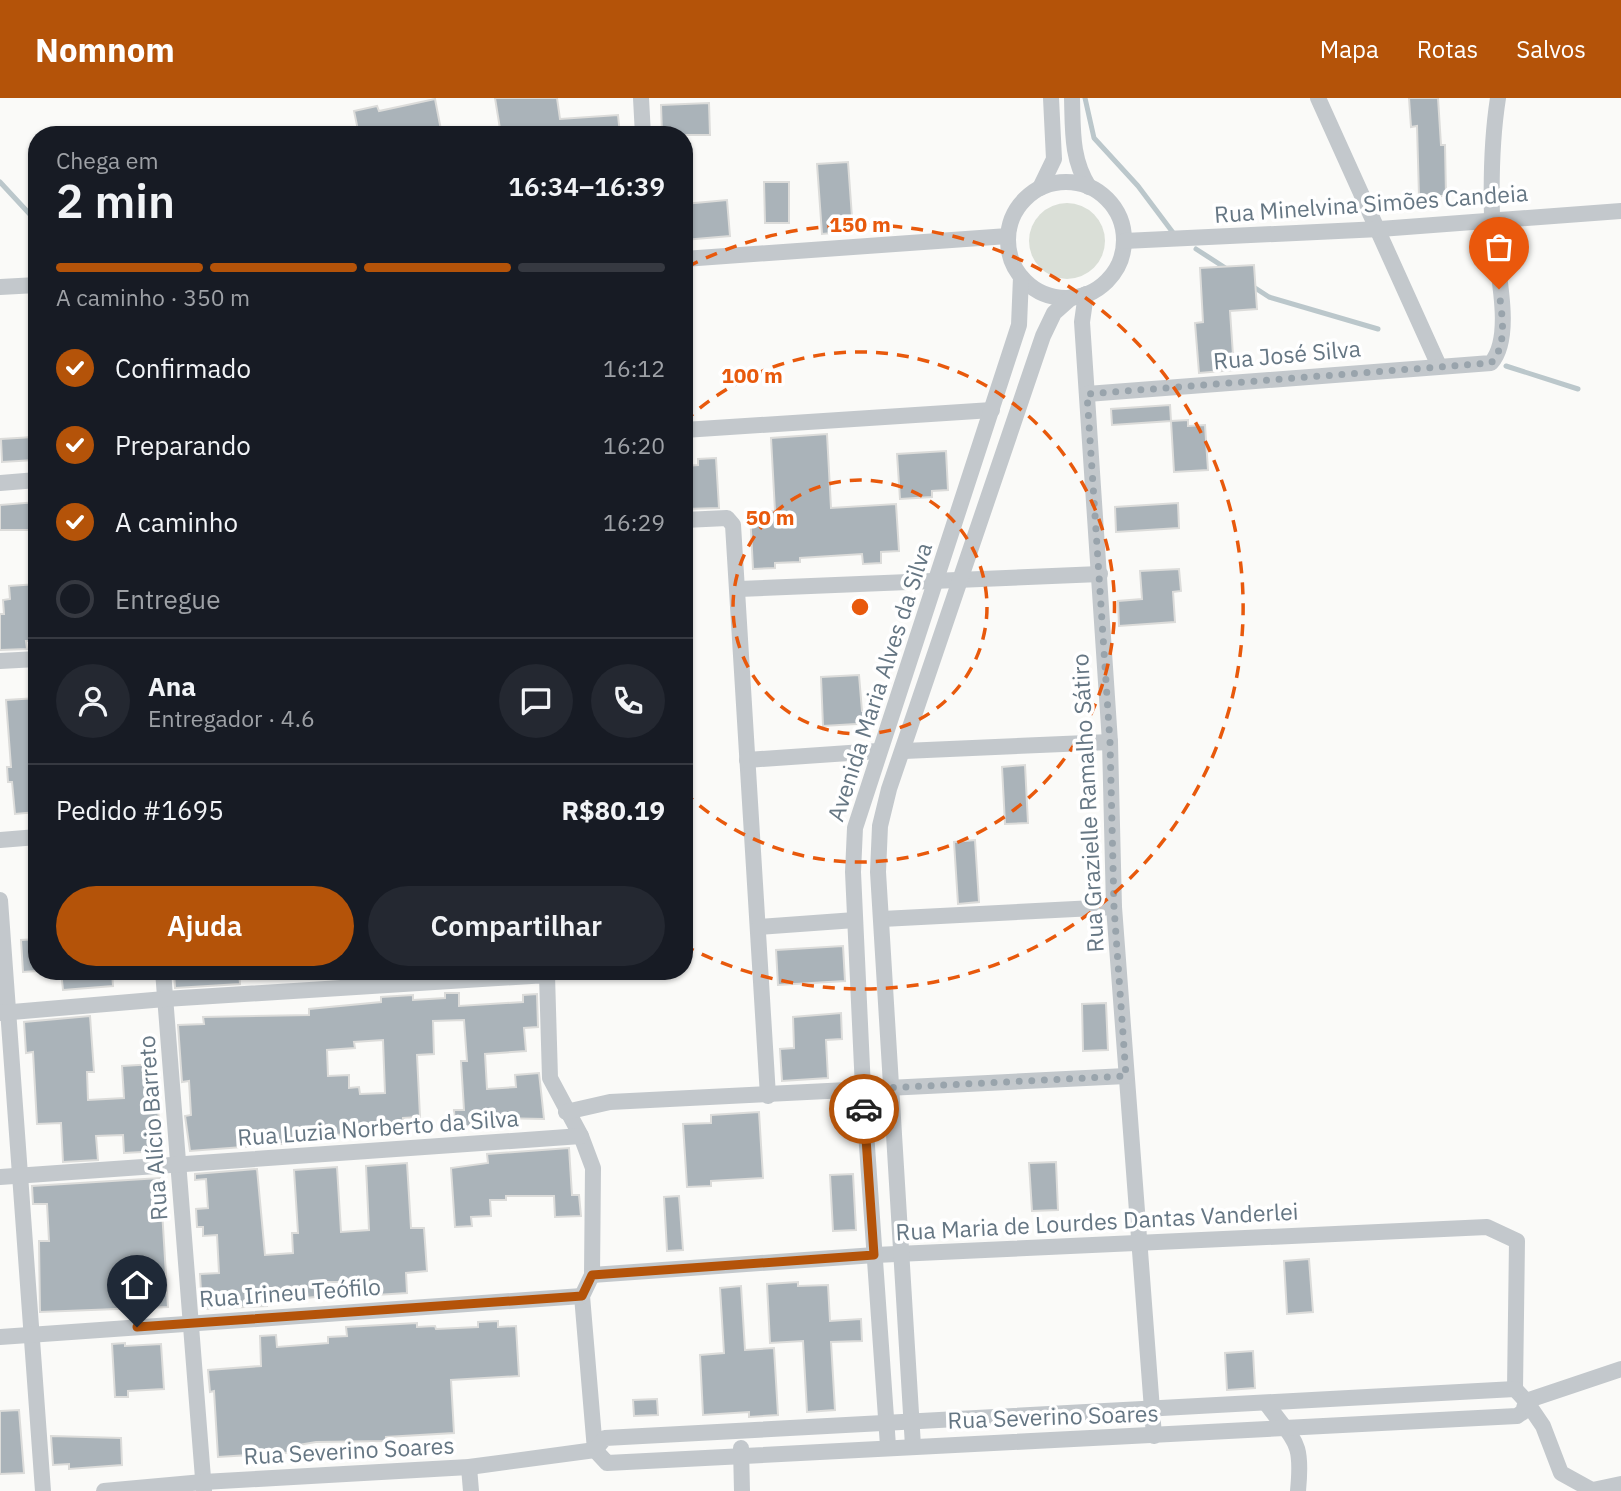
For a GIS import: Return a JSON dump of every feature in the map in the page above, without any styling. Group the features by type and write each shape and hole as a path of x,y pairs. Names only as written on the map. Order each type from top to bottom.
{"street":[{"path":"641,98 643,126"},
{"path":"1040,188 1054,159 1051,98"},
{"path":"1072,98 1074,155 1079,172 1089,187"},
{"path":"1318,98 1380,229 1439,366"},
{"path":"1492,219 1494,135 1498,98"},
{"path":"1064,182 1089,187 1107,199 1116,211 1124,241 1115,270 1105,282 1079,296 1047,295 1021,277 1012,263 1008,236 1013,216 1021,203 1040,188 1064,182"},
{"name":"Rua Minelvina Simões Candeia","path":"1124,241 1380,229 1621,211"},
{"name":"Rua José Silva","path":"1087,394 1491,363 1497,356 1503,337 1492,219"},
{"path":"693,258 1008,236"},
{"name":"Avenida Maria Alves da Silva","path":"887,1446 863,1089 855,920 855,828 1019,325 1021,277"},
{"path":"0,287 28,285"},
{"name":"Avenida Maria Alves da Silva","path":"913,1446 878,872 880,826 889,789 1043,336 1054,313 1079,296"},
{"name":"Rua Grazielle Ramalho Sátiro","path":"1079,296 1110,742 1114,907 1154,1436"},
{"path":"693,429 992,410"},
{"path":"0,483 28,481"},
{"path":"693,520 727,518 733,525 768,1096"},
{"path":"739,589 1100,574"},
{"path":"0,661 28,659"},
{"path":"904,751 1110,742"},
{"path":"747,760 878,751"},
{"path":"0,839 28,837"},
{"path":"0,900 5,1013 20,1175 43,1491"},
{"path":"882,919 1114,907"},
{"path":"759,927 855,920"},
{"name":"Rua Alício Barreto","path":"164,980 203,1486"},
{"path":"5,1013 424,980"},
{"path":"547,980 550,1078 581,1136 593,1168 592,1275 582,1296 595,1450"},
{"path":"566,1112 610,1102 1126,1076"},
{"name":"Rua Luzia Norberto da Silva","path":"0,1177 581,1136"},
{"name":"Rua Maria de Lourdes Dantas Vanderlei","path":"592,1275 874,1255 1487,1227 1517,1241 1521,1395"},
{"name":"Rua Irineu Teófilo","path":"0,1337 582,1296"},
{"name":"Rua Severino Soares","path":"104,1491 470,1467 595,1450 605,1438 1266,1403 1521,1395 1621,1369"},
{"path":"1521,1395 1543,1426 1561,1473 1589,1490 1621,1484"},
{"name":"Rua Severino Soares","path":"595,1450 607,1463 887,1446 1154,1436 1517,1416 1523,1412 1521,1395"},
{"path":"1266,1403 1295,1440 1301,1458 1298,1491"},
{"path":"741,1432 742,1491"},
{"path":"470,1467 471,1491"}],"shaded area":[{"path":"1067,203 1082,206 1094,214 1102,226 1105,241 1102,256 1094,268 1082,276 1067,279 1052,276 1040,268 1032,256 1029,241 1032,226 1040,214 1052,206"}],"building":[{"path":"495,98 557,98 560,119 618,115 619,126 500,126"},
{"path":"1409,98 1438,98 1441,145 1445,145 1446,196 1419,196 1417,126 1411,127"},
{"path":"435,99 440,126 357,126 354,111 377,106 379,111"},
{"path":"709,103 710,135 693,135 693,126 662,126 661,105"},
{"path":"848,162 853,231 822,234 817,164"},
{"path":"764,182 789,182 789,223 765,223"},
{"path":"727,200 730,236 693,239 693,203"},
{"path":"1254,265 1257,309 1230,311 1234,370 1199,373 1195,323 1203,322 1200,268"},
{"path":"1170,405 1171,421 1112,425 1111,409"},
{"path":"1188,420 1188,426 1205,425 1208,470 1174,472 1171,421"},
{"path":"827,434 831,508 896,504 899,551 881,552 881,563 863,564 862,554 800,558 800,562 775,563 775,568 753,569 750,512 775,511 771,438"},
{"path":"28,437 28,460 2,462 1,439"},
{"path":"946,451 948,490 932,491 932,497 900,499 897,454"},
{"path":"716,458 719,508 693,509 693,465 698,465 698,459"},
{"path":"28,503 28,530 0,530 0,505"},
{"path":"1178,503 1179,528 1116,532 1115,507"},
{"path":"1179,569 1181,591 1173,592 1175,622 1119,626 1118,601 1142,599 1140,571"},
{"path":"28,585 27,649 0,650 0,614 4,614 3,600 10,599 9,586"},
{"path":"859,675 862,711 872,710 873,723 823,726 821,677"},
{"path":"28,699 28,813 15,814 12,782 8,782 7,767 11,767 6,700"},
{"path":"1025,765 1028,823 1005,824 1002,767"},
{"path":"975,840 979,902 958,904 954,842"},
{"path":"21,940 28,940 28,972 23,972"},
{"path":"843,946 845,981 778,985 776,950"},
{"path":"62,980 113,980 113,986 63,990"},
{"path":"175,980 240,980 240,984 175,988"},
{"path":"445,993 459,993 459,1006 523,1002 523,995 537,994 538,1027 524,1028 526,1051 485,1054 487,1089 516,1087 515,1075 539,1073 544,1119 471,1119 472,1126 455,1127 454,1110 464,1110 461,1061 467,1061 464,1020 433,1021 434,1054 417,1055 420,1117 403,1118 403,1124 362,1126 362,1133 293,1138 294,1143 190,1151 185,1116 191,1115 189,1081 182,1082 178,1025 204,1024 203,1017 309,1015 309,1009 381,1002 381,997 413,995 413,1000 445,998","holes":["383,1040 385,1093 360,1094 359,1087 349,1088 349,1075 328,1076 327,1050 355,1048 354,1042"]},
{"path":"1106,1003 1108,1050 1083,1051 1082,1004"},
{"path":"841,1013 842,1039 826,1040 828,1078 782,1081 780,1049 794,1048 793,1017"},
{"path":"90,1016 94,1072 87,1072 88,1100 124,1098 122,1066 155,1064 161,1151 124,1153 123,1135 96,1136 98,1160 63,1162 61,1123 37,1124 33,1052 26,1053 24,1022"},
{"path":"759,1112 763,1178 711,1181 711,1186 687,1187 683,1124 711,1123 711,1115"},
{"path":"569,1148 572,1195 579,1195 581,1216 555,1217 554,1196 506,1196 506,1200 490,1200 491,1216 471,1217 472,1226 455,1227 451,1168 488,1163 487,1154"},
{"path":"1056,1162 1058,1210 1032,1211 1029,1163"},
{"path":"407,1163 411,1228 424,1228 427,1271 406,1273 407,1293 376,1295 376,1282 315,1282 315,1297 267,1302 267,1306 202,1309 200,1274 219,1273 217,1235 203,1236 203,1227 197,1227 196,1209 208,1208 206,1179 195,1180 195,1174 257,1169 265,1255 293,1253 292,1233 298,1233 294,1170 337,1167 341,1232 369,1230 366,1166"},
{"path":"853,1174 856,1230 833,1231 830,1175"},
{"path":"160,1178 168,1307 40,1312 39,1241 49,1241 47,1204 33,1204 32,1186"},
{"path":"679,1196 683,1250 667,1251 664,1197"},
{"path":"1309,1259 1313,1312 1287,1314 1284,1261"},
{"path":"798,1282 798,1286 828,1285 830,1321 861,1319 862,1341 831,1342 835,1410 807,1412 803,1341 770,1343 767,1284"},
{"path":"741,1286 745,1350 774,1348 778,1415 749,1417 749,1412 703,1415 700,1355 724,1353 720,1288"},
{"path":"498,1321 498,1327 516,1326 519,1376 451,1380 454,1433 386,1437 386,1441 316,1442 298,1445 298,1452 218,1457 214,1391 210,1392 208,1370 261,1366 260,1336 276,1335 277,1347 328,1343 328,1337 347,1336 346,1327 417,1323 417,1327 435,1326 436,1329 478,1327 478,1322"},
{"path":"125,1343 125,1346 161,1344 164,1389 128,1391 128,1397 115,1397 112,1344"},
{"path":"1253,1351 1255,1388 1227,1390 1225,1353"},
{"path":"657,1399 658,1415 634,1416 633,1400"},
{"path":"19,1410 24,1473 0,1474 0,1411"},
{"path":"51,1436 121,1438 122,1465 69,1469 69,1464 53,1465"}],"waterway":[{"path":"1085,98 1094,138 1138,186 1174,234"},
{"path":"0,182 28,212"},
{"path":"1196,249 1227,269"},
{"path":"1249,284 1269,297 1378,329"},
{"path":"1506,366 1578,389"}],"way so far":[{"path":"864,1109 863,1089 1126,1076 1114,907 1110,742 1087,394 1491,363 1500,350 1503,337 1499,289"}],"route":[{"path":"137,1327 582,1296 592,1275 874,1255 864,1109"}]}
